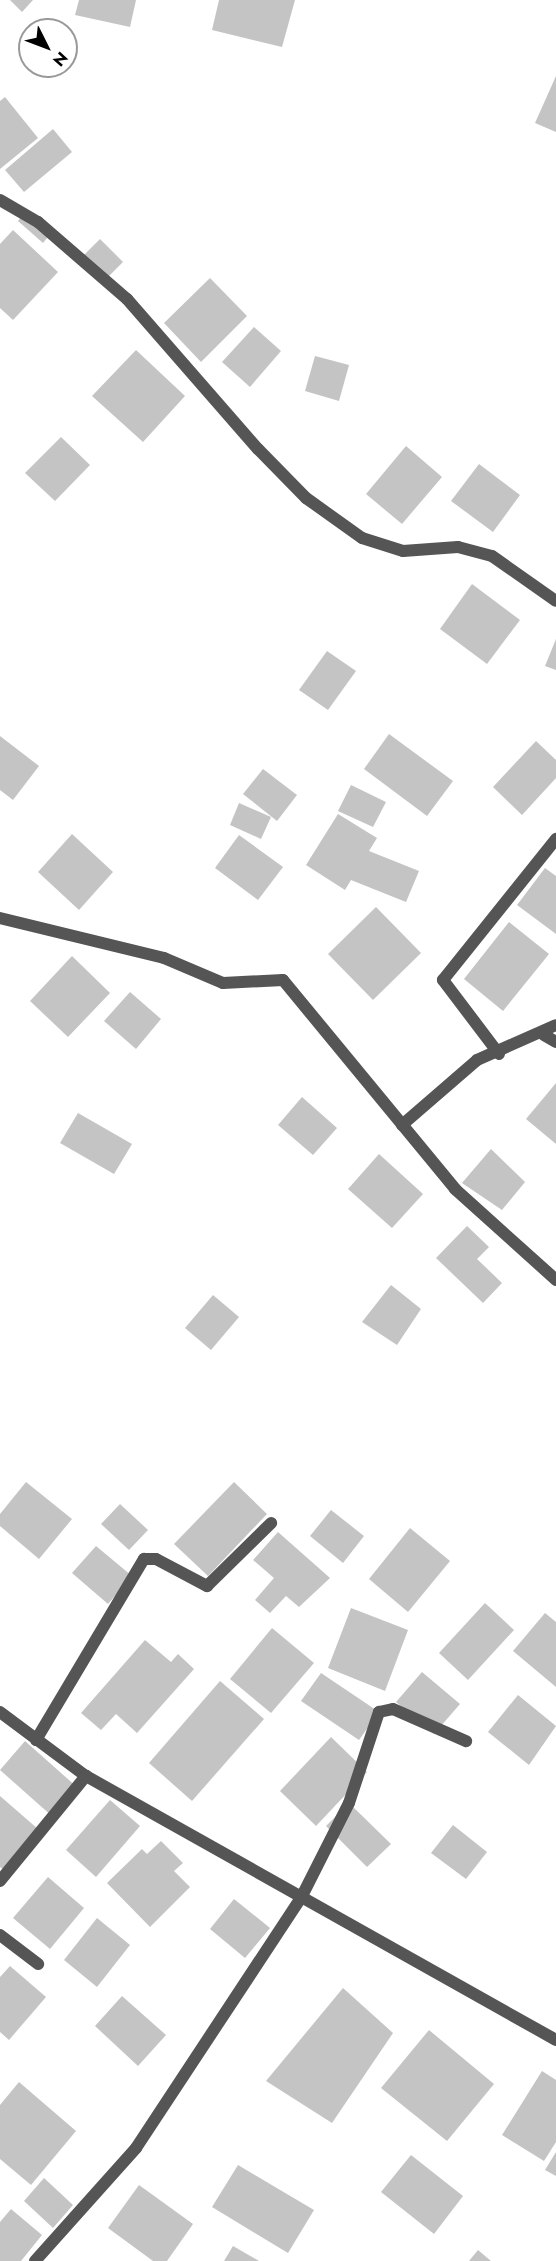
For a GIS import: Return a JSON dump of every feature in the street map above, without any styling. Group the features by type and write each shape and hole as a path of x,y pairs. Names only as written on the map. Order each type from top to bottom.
{"street":[{"path":"0,200 38,222 128,299 258,449 306,498 362,538 402,551 458,547 492,556 556,601"},
{"path":"499,1054 443,980 556,839"},
{"path":"0,918 164,958 223,983 283,980 455,1189 556,1280"},
{"path":"402,1125 477,1060 499,1054 544,1035 556,1025"},
{"path":"544,1035 556,1042"},
{"path":"36,1740 144,1559 156,1559 207,1586 271,1523"},
{"path":"35,2261 136,2148 301,1898 349,1803 379,1712 393,1709 466,1741"},
{"path":"0,1712 86,1776 556,2040"},
{"path":"0,1881 86,1776"},
{"path":"0,1935 38,1964"}],"building":[{"path":"10,0 33,0 22,12"},
{"path":"79,0 136,0 130,27 75,15"},
{"path":"219,0 295,0 282,47 212,30"},
{"path":"556,76 556,132 535,123"},
{"path":"5,97 38,138 0,169 0,101"},
{"path":"53,129 72,152 24,192 5,170"},
{"path":"25,212 51,233 43,243 18,221"},
{"path":"13,230 58,272 13,320 0,308 0,244"},
{"path":"100,239 123,262 103,282 80,259"},
{"path":"210,278 247,316 201,362 164,323"},
{"path":"254,327 281,351 250,387 222,362"},
{"path":"136,350 185,396 143,442 92,396"},
{"path":"315,356 349,365 339,401 305,391"},
{"path":"61,437 90,465 55,501 25,473"},
{"path":"406,446 442,477 402,524 366,494"},
{"path":"479,464 520,495 493,532 451,501"},
{"path":"472,584 520,620 487,664 440,629"},
{"path":"556,639 556,670 545,666"},
{"path":"327,651 356,671 328,710 299,690"},
{"path":"389,734 453,781 427,816 364,769"},
{"path":"0,736 39,766 13,800 0,790"},
{"path":"536,741 556,760 556,778 522,815 493,787"},
{"path":"263,769 297,795 277,821 243,794"},
{"path":"351,785 386,802 373,827 338,811"},
{"path":"239,803 271,817 261,839 230,825"},
{"path":"338,814 377,838 369,851 419,871 406,902 351,880 345,890 306,865"},
{"path":"72,834 113,872 79,910 38,872"},
{"path":"239,835 283,867 258,900 215,868"},
{"path":"545,868 556,876 556,934 517,905"},
{"path":"376,907 421,953 373,1000 328,954"},
{"path":"509,922 549,954 503,1011 464,979"},
{"path":"72,956 110,993 68,1037 30,1001"},
{"path":"130,992 161,1019 136,1049 104,1021"},
{"path":"556,1083 556,1144 526,1119"},
{"path":"302,1097 337,1128 313,1155 278,1125"},
{"path":"78,1113 132,1144 114,1174 60,1143"},
{"path":"491,1149 525,1182 502,1210 462,1183"},
{"path":"379,1154 423,1194 392,1228 348,1189"},
{"path":"467,1226 489,1247 477,1259 502,1283 483,1303 436,1258"},
{"path":"391,1285 421,1309 397,1345 362,1322"},
{"path":"213,1295 239,1317 211,1350 185,1328"},
{"path":"26,1482 72,1519 39,1559 0,1526 0,1514"},
{"path":"234,1482 267,1514 208,1576 174,1544"},
{"path":"120,1504 148,1530 129,1550 101,1524"},
{"path":"331,1510 364,1536 343,1563 310,1536"},
{"path":"410,1528 450,1561 408,1612 369,1579"},
{"path":"278,1532 330,1578 299,1607 286,1596 270,1613 255,1600 274,1578 253,1560"},
{"path":"96,1546 132,1576 108,1604 72,1573"},
{"path":"485,1603 514,1630 468,1680 439,1653"},
{"path":"351,1608 408,1630 385,1691 328,1668"},
{"path":"545,1613 556,1622 556,1687 513,1651"},
{"path":"272,1628 314,1663 271,1713 230,1679"},
{"path":"145,1640 171,1662 178,1654 194,1669 137,1733 116,1714 101,1730 81,1713"},
{"path":"422,1672 460,1704 434,1734 396,1702"},
{"path":"321,1673 379,1712 359,1740 301,1701"},
{"path":"220,1681 264,1719 192,1801 149,1763"},
{"path":"518,1695 556,1726 529,1765 488,1732"},
{"path":"331,1737 367,1772 316,1826 280,1791"},
{"path":"25,1741 78,1788 53,1817 0,1770"},
{"path":"0,1796 38,1829 4,1870 0,1867"},
{"path":"110,1800 140,1826 96,1877 66,1850"},
{"path":"349,1803 391,1844 367,1867 326,1826"},
{"path":"453,1825 487,1852 466,1879 431,1853"},
{"path":"161,1841 183,1863 174,1871 190,1887 150,1927 107,1883 142,1849 147,1854"},
{"path":"48,1877 84,1908 50,1949 13,1918"},
{"path":"234,1899 270,1928 245,1958 210,1929"},
{"path":"97,1918 130,1945 97,1987 64,1960"},
{"path":"10,1966 46,1997 9,2040 0,2032 0,1977"},
{"path":"343,1988 393,2033 332,2123 266,2081"},
{"path":"122,1996 166,2035 138,2066 95,2026"},
{"path":"429,2030 494,2084 447,2141 381,2088"},
{"path":"542,2071 556,2080 556,2142 544,2161 502,2135"},
{"path":"19,2082 76,2131 31,2185 0,2159 0,2105"},
{"path":"556,2152 556,2176 545,2170"},
{"path":"411,2155 463,2196 434,2234 381,2192"},
{"path":"238,2165 314,2210 288,2253 212,2207"},
{"path":"44,2178 73,2205 53,2228 24,2201"},
{"path":"139,2185 193,2224 167,2261 153,2261 108,2228"},
{"path":"11,2209 42,2235 21,2261 0,2261 0,2222"},
{"path":"233,2246 259,2261 224,2261"},
{"path":"478,2250 491,2261 469,2261"}]}
